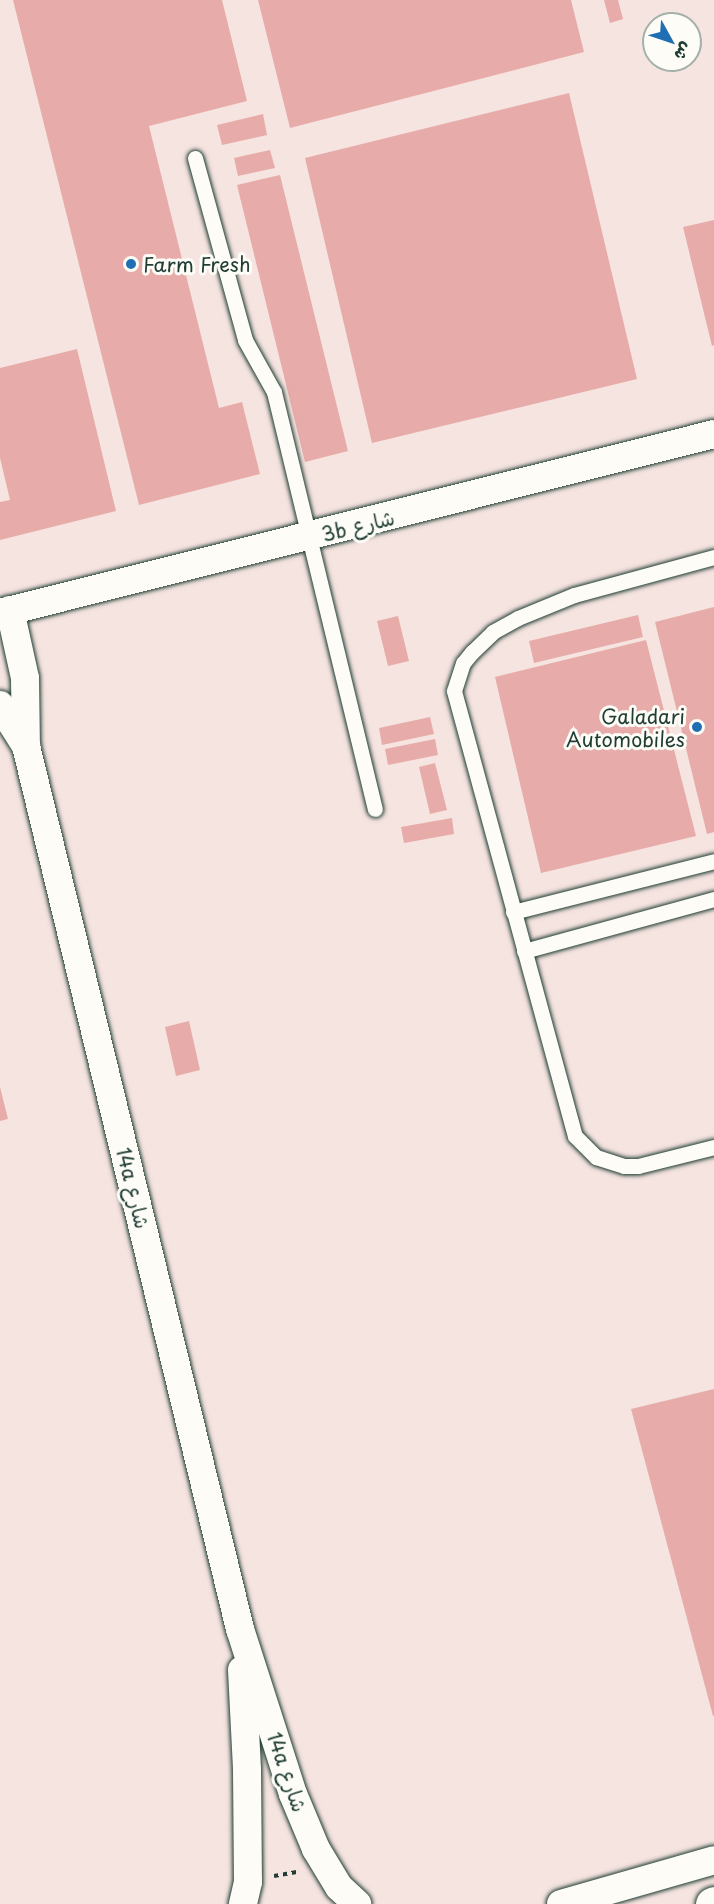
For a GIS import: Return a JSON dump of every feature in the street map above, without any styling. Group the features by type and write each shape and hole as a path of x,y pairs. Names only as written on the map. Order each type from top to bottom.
{"street":[{"name":"3b شارع","path":"5,612 309,538 714,434"},
{"name":"14a شارع","path":"5,612 25,678 26,746 240,1629 293,1794 316,1849 339,1887 357,1904"},
{"name":"14a شارع","path":"0,705 26,746"},
{"name":"14a شارع","path":"240,1629 247,1770 248,1882 243,1904"},
{"path":"561,1904 714,1860"}],"lane":[{"path":"195,158 245,340 274,392 375,809"},
{"path":"714,557 543,605 493,632 463,663 454,691 455,706 524,951 569,1123 584,1148 609,1163 638,1166 714,1147"},
{"path":"513,912 714,861"},
{"path":"524,951 714,899"}],"shaded area":[{"path":"0,0 714,0 714,1904 0,1904"}],"building":[{"name":"Farm Fresh","path":"13,0 222,0 247,101 149,126 219,408 242,402 260,474 139,505"},
{"path":"258,0 571,0 584,52 290,128"},
{"path":"604,0 618,0 623,19 610,23"},
{"path":"569,93 637,379 372,443 305,158"},
{"path":"263,114 267,135 222,145 217,125"},
{"path":"270,150 275,168 238,176 234,158"},
{"path":"280,175 348,451 305,462 237,185"},
{"path":"714,220 714,345 712,346 683,227"},
{"path":"77,349 116,511 0,540 0,502 10,500 0,458 0,368"},
{"name":"Galadari Automobiles","path":"714,607 714,832 707,834 655,622"},
{"path":"638,615 643,637 534,663 529,641"},
{"path":"398,616 409,661 388,666 377,621"},
{"path":"646,640 696,836 541,873 495,677"},
{"path":"430,717 434,734 382,745 379,728"},
{"path":"435,739 438,755 388,765 385,749"},
{"path":"435,763 447,810 430,814 419,767"},
{"path":"452,818 454,834 404,843 401,827"},
{"path":"189,1021 200,1070 176,1076 165,1027"},
{"path":"0,1087 8,1119 0,1121"},
{"path":"714,1389 714,1716 713,1716 631,1409"}],"place":[{"name":"Farm Fresh","path":"131,264"},
{"name":"Galadari Automobiles","path":"697,727"}]}
